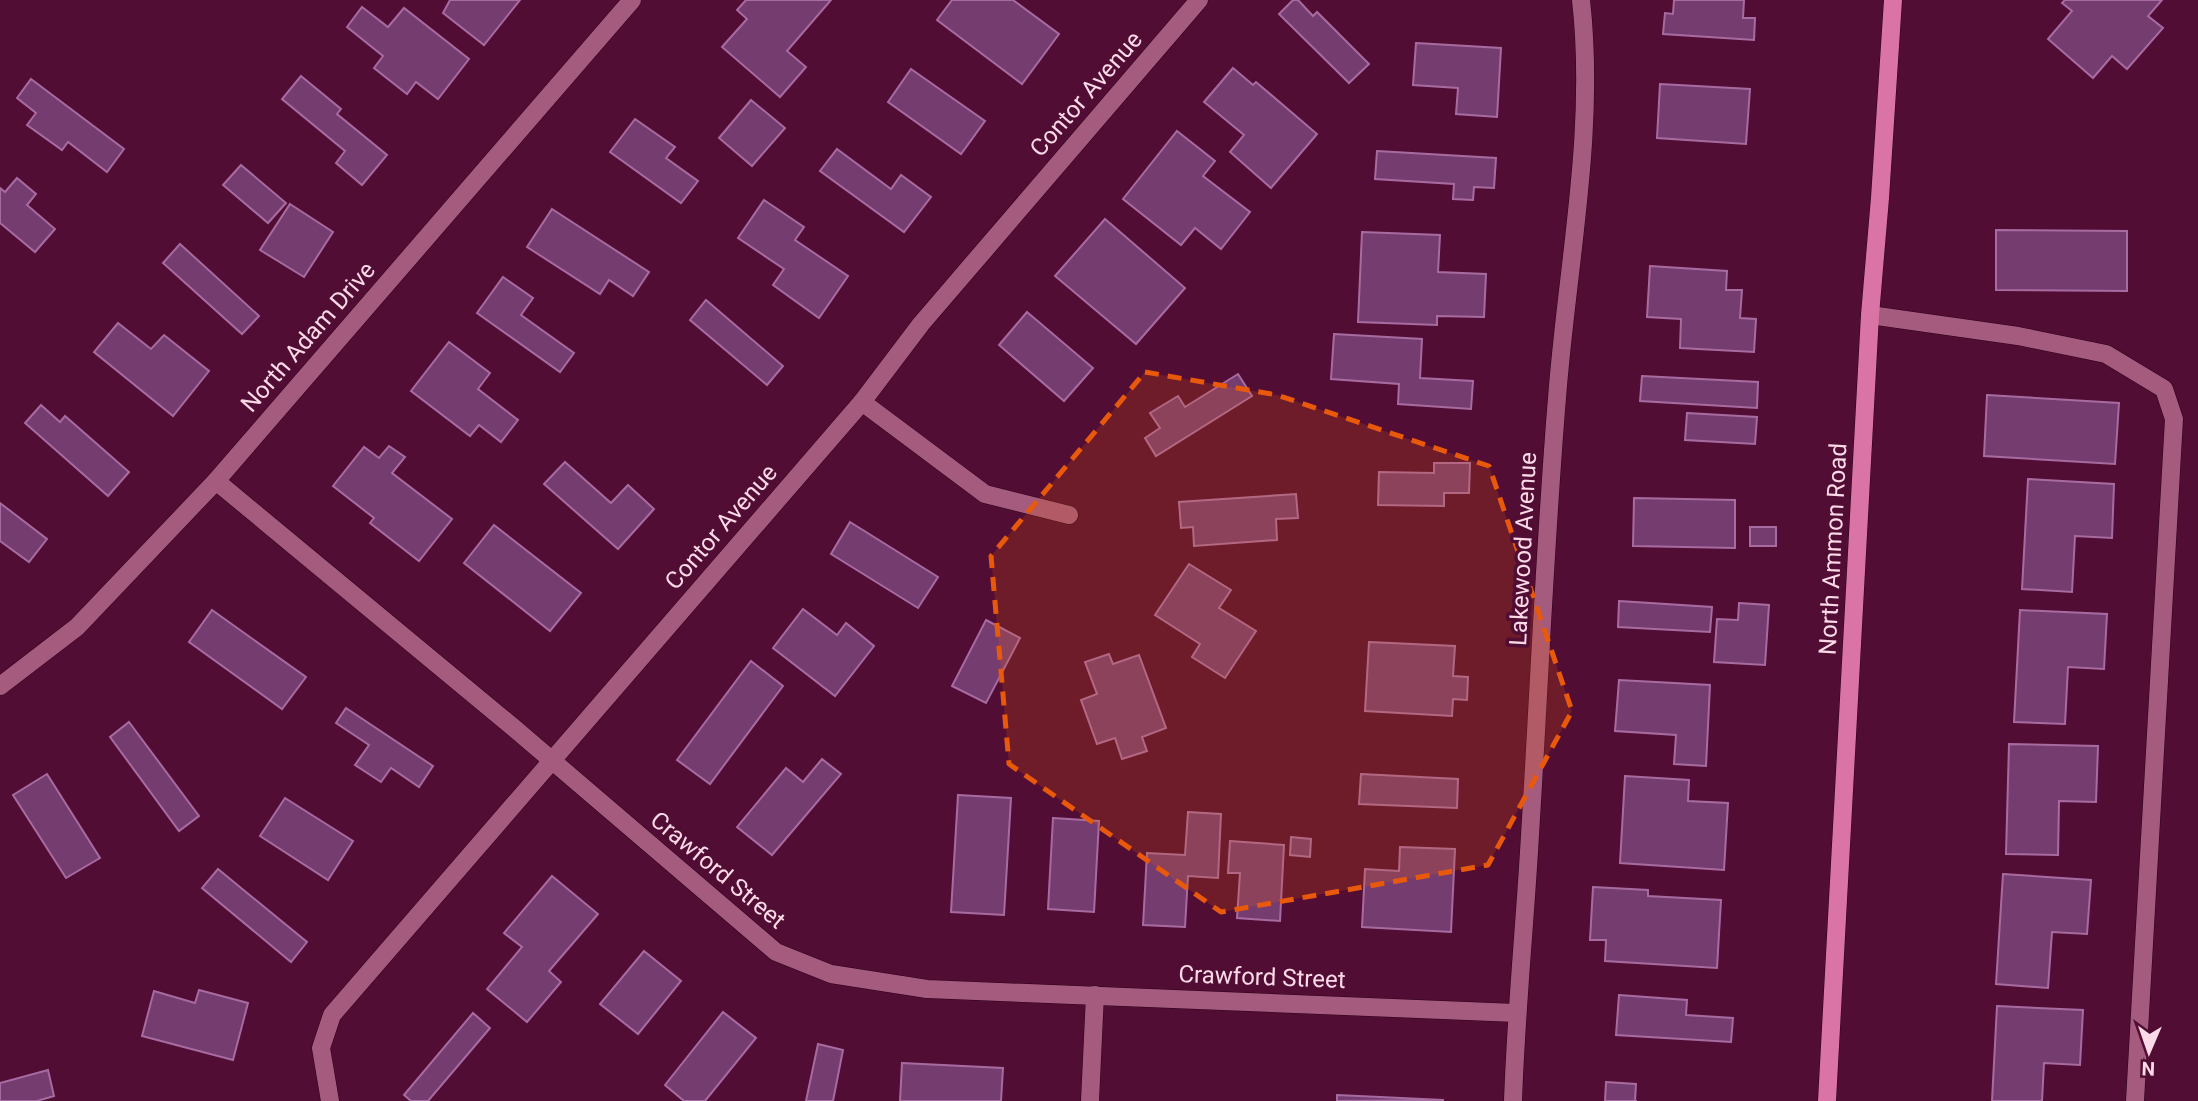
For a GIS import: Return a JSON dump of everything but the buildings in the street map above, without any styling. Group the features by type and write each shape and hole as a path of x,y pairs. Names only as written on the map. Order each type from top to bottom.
{"main road":[{"name":"North Ammon Road","path":"1827,1101 1870,314 1893,0"}],"street":[{"name":"North Adam Drive","path":"0,686 77,627 216,481 632,0"},
{"name":"Contor Avenue","path":"330,1101 321,1048 332,1015 862,402 921,324 1199,0"},
{"name":"Lakewood Avenue","path":"1513,1101 1516,1013 1527,884 1557,397 1584,148 1586,45 1581,0"},
{"path":"1870,314 2018,336 2106,354 2164,388 2174,419 2135,1101"},
{"path":"862,402 985,494 1069,515"},
{"name":"Crawford Street","path":"216,481 552,760 776,952 831,974 927,989 1516,1013"},
{"path":"1090,1101 1095,995"}],"highlighted area":[{"path":"1145,372 1277,395 1489,466 1572,711 1488,865 1221,912 1009,764 991,556"}]}
